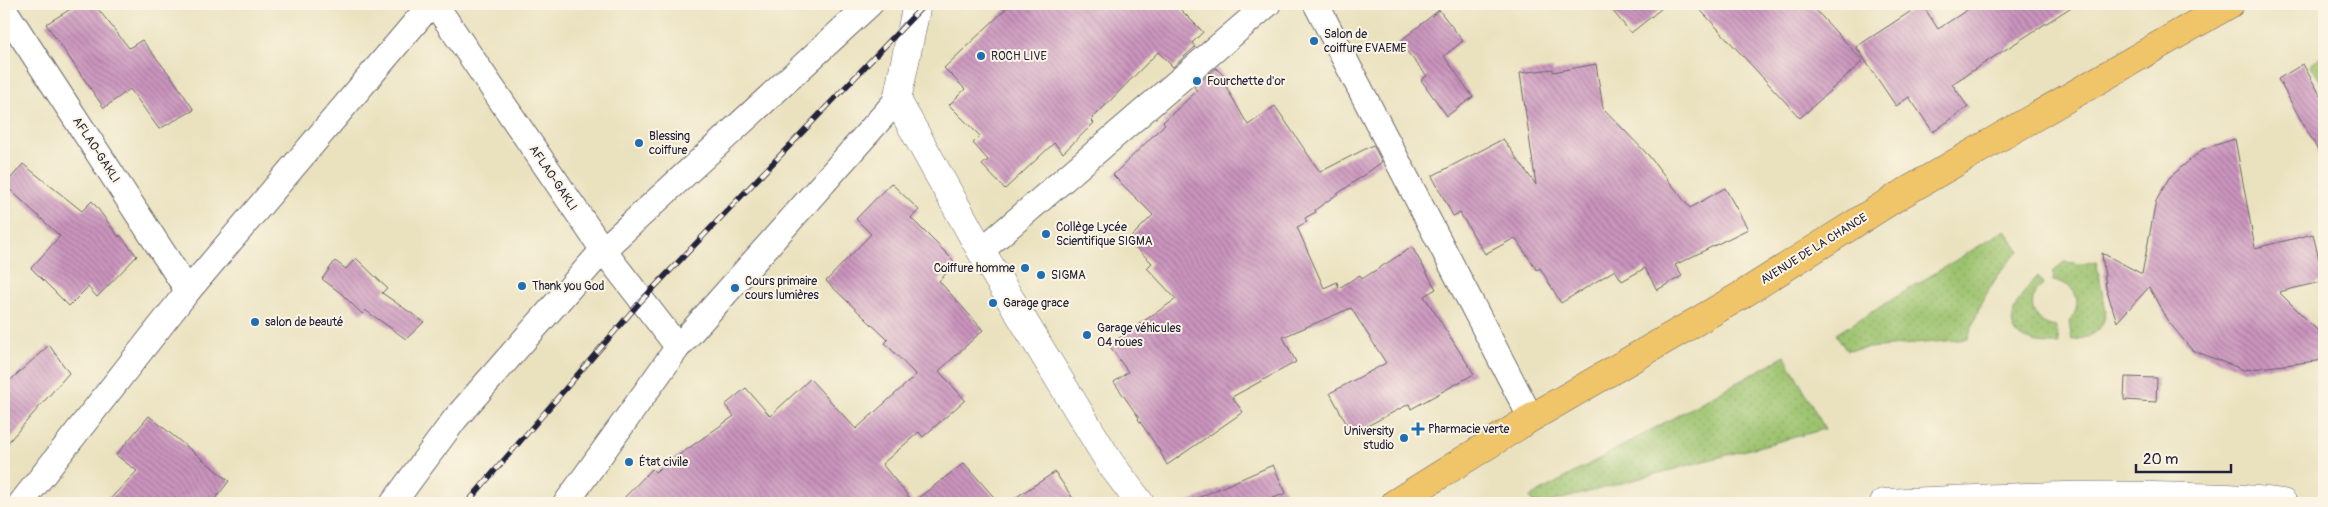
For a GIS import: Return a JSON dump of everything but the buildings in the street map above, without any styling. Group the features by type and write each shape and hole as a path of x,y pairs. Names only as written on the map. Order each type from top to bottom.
{"main road":[{"name":"AVENUE DE LA CHANCE","path":"1396,502 1531,418 1740,296 1900,195 2230,4"},
{"path":"1432,503 1438,476"}],"street":[{"path":"21,503 188,291 431,4"},
{"name":"AFLAO-GAKLI","path":"435,4 603,250 678,347"},
{"path":"393,503 455,419 603,250 870,4"},
{"path":"566,503 678,347 897,100 917,4"},
{"path":"981,251 1268,4"},
{"path":"1316,4 1531,418"},
{"name":"AFLAO-GAKLI","path":"4,9 188,291"},
{"path":"897,100 981,251 1110,464 1140,503"},
{"path":"1110,464 1123,503"},
{"path":"1884,503 2010,497 2131,496 2242,497 2283,503"}],"green space":[{"path":"2324,54 2324,87 2310,64"},
{"path":"2005,230 2019,251 1994,281 1977,314 1968,339 1846,350 1836,334"},
{"path":"2096,261 2106,311 2104,318 2095,333 2085,338 2072,340 2069,322 2076,308 2076,295 2067,286 2053,281 2054,271 2064,262 2083,264"},
{"path":"2038,276 2043,284 2037,290 2034,297 2033,310 2041,321 2056,327 2059,344 2027,340 2018,334 2013,327 2012,318 2019,299"},
{"path":"1785,356 1825,429 1547,503 1533,503 1530,497"}],"railway":[{"path":"467,503 641,301 925,4"}],"place":[{"name":"Salon de coiffure EVAEME","path":"1314,41"},
{"name":"ROCH LIVE","path":"981,56"},
{"name":"Fourchette d'or","path":"1197,81"},
{"name":"Blessing coiffure","path":"639,143"},
{"name":"Collège Lycée Scientifique SIGMA","path":"1046,234"},
{"name":"Coiffure homme","path":"1025,268"},
{"name":"SIGMA","path":"1041,275"},
{"name":"Thank you God","path":"522,286"},
{"name":"Cours primaire cours lumières","path":"735,288"},
{"name":"Garage grace","path":"993,303"},
{"name":"salon de beauté","path":"255,322"},
{"name":"Garage véhicules 04 roues","path":"1087,335"},
{"name":"Pharmacie verte","path":"1418,429"},
{"name":"University studio","path":"1404,438"},
{"name":"État civile","path":"629,462"}]}
